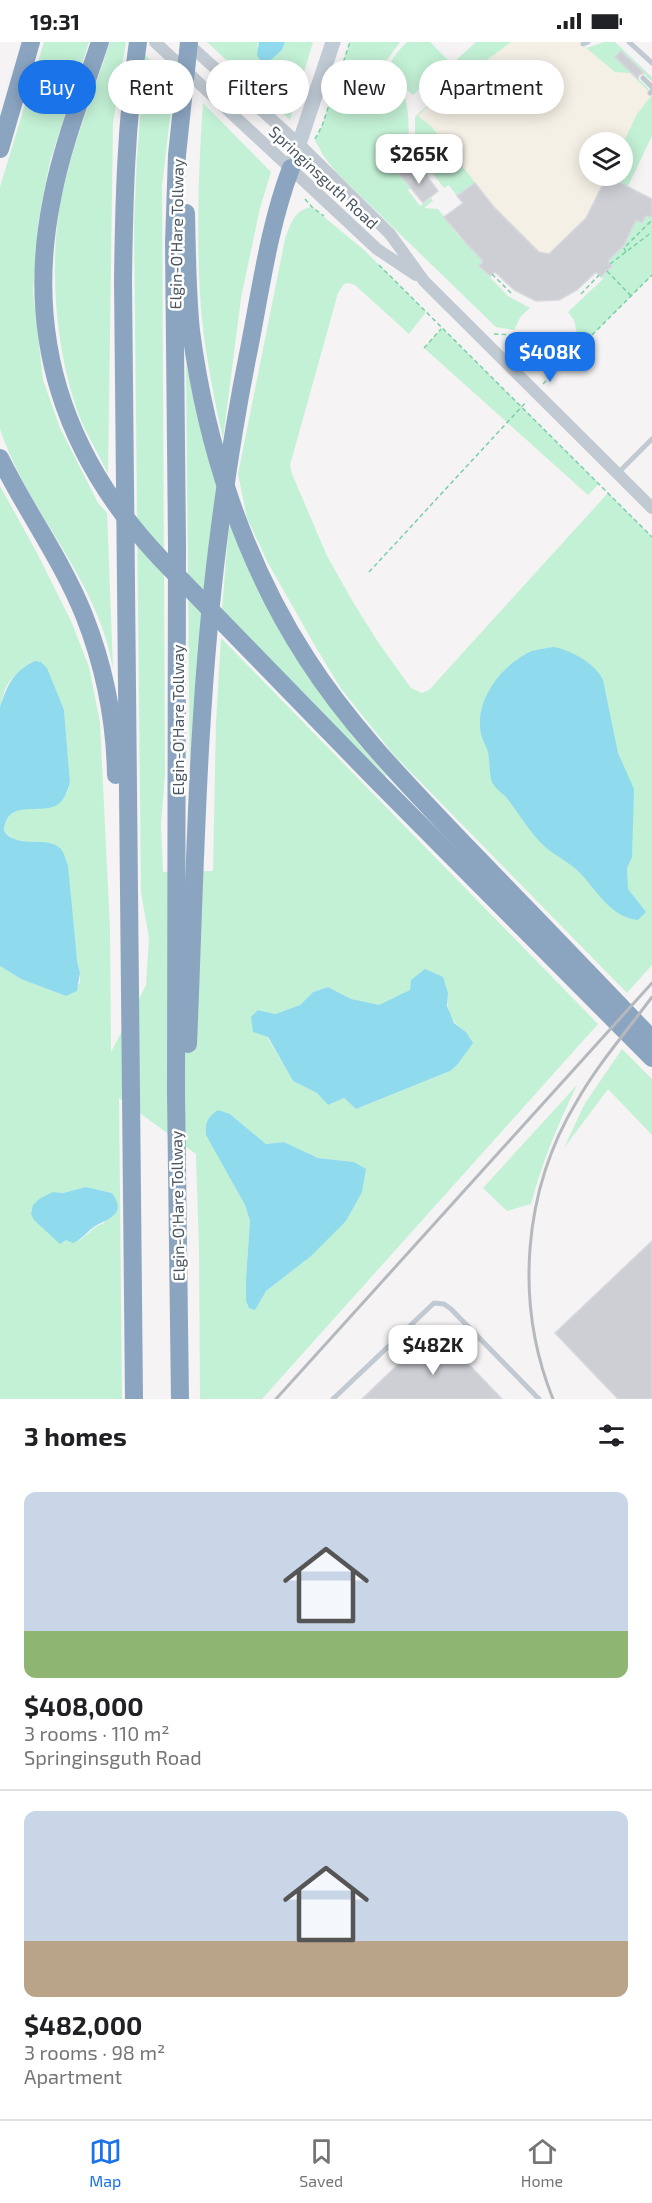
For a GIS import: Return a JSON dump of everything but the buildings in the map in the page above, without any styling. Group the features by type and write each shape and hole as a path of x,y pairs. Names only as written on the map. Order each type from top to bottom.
{"highway":[{"path":"0,149 31,42"},
{"path":"100,42 66,144 52,197 45,236 43,283 46,328 58,388 71,424 94,471 110,498 140,537 376,780 598,992"},
{"name":"Elgin-O'Hare Tollway","path":"188,42 188,60"},
{"path":"194,67 199,42"},
{"path":"134,1399 124,228 129,120 143,44"},
{"name":"Elgin-O'Hare Tollway","path":"180,1399 176,1093 174,243 177,155 185,114"},
{"path":"188,114 187,270 192,332 202,394 222,477 258,568 306,658 338,703 402,780 651,1050"},
{"path":"178,1273 185,1245 186,1093 195,873 202,737 218,543 231,445 248,351 276,209 291,168"},
{"path":"0,458 84,614 107,686 113,716 116,755 121,914 129,939"}],"main road":[{"path":"291,168 333,42"}],"street":[{"name":"Springinsguth Road","path":"188,42 300,145 390,234 424,281 652,508"},
{"name":"Springinsguth Road","path":"143,44 291,168 378,249 424,281"}],"lane":[{"path":"629,42 652,63"},
{"path":"643,78 651,90"},
{"path":"618,473 652,439"},
{"path":"333,1399 434,1303 440,1303 451,1309 539,1399"}],"path":[{"path":"315,140 322,126 350,42"},
{"path":"300,192 312,207 327,218"},
{"path":"626,252 624,248 652,220"},
{"path":"610,264 652,232"},
{"path":"379,265 652,537"},
{"path":"607,271 631,296"},
{"path":"492,274 511,293"},
{"path":"581,294 600,275"},
{"path":"577,335 592,335 652,275"},
{"path":"424,348 442,328"},
{"path":"476,333 514,335"},
{"path":"369,572 548,379 546,366"}],"green space":[{"path":"44,42 89,42 83,60 39,60"},
{"path":"110,42 126,42 123,60 108,60 108,114 114,114 108,474 83,425 66,373 55,283 57,225 61,199 86,114 96,114 96,84"},
{"path":"207,42 259,42 257,47 282,50 285,42 313,42 308,60 226,60"},
{"path":"350,42 400,42 387,60 344,60"},
{"path":"407,42 430,42 448,60 419,60 419,89 413,95 407,90 407,60 392,60"},
{"path":"476,42 579,42 587,48 604,42 615,42 652,77 652,82 621,51 616,57 649,89 652,95 652,136 633,176 633,132 579,132 579,186 600,186 549,254 539,252 494,207 475,183 457,196 449,185 444,188 415,150 415,117 419,113 564,114 564,60 456,60"},
{"path":"203,103 206,106 206,114 214,114 271,172 260,208 241,298 223,439 201,314 198,251 199,166"},
{"path":"407,107 411,152 403,160 409,168 417,161 428,175 408,190 420,206 431,198 433,201 424,208 438,209 457,234 483,261 479,266 508,296 530,308 521,316 514,330 496,327 336,172 315,140 326,114 407,114"},
{"path":"22,114 65,114 50,161 38,223 33,292 43,380 60,428 98,503 107,513 113,669 105,637 93,606 12,460 0,429 0,187"},
{"path":"140,114 170,114 162,186 165,774 161,824 163,872 213,871 216,722 221,638 598,1024 262,1399 200,1399 196,1154 119,1098 122,1399 0,1399 0,966 21,979 66,996 80,983 80,973 53,844 15,840 4,831 7,819 15,811 67,793 70,782 64,710 41,662 26,666 13,678 5,689 0,707 0,486 71,621 89,667 100,723 110,929 111,1052 146,985 149,938 141,892 134,224","holes":["328,987 351,999 380,1006 410,990 448,993 451,1016 466,1032 450,1071 356,1109 344,1098 328,1105 317,1093 293,1081 267,1037 258,1010 275,1014 300,1005 313,992","230,1114 266,1144 284,1142 318,1158 354,1162 310,1257 266,1291 249,1308 246,1301 246,1278 250,1221 245,1205 227,1172","86,1187 112,1193 104,1223 80,1240 66,1240 53,1192 63,1193"]},
{"path":"284,114 292,114 290,120"},
{"path":"312,207 364,250 426,312 409,334 355,285 344,284 338,293 290,465 327,556 378,642 411,688 422,693 429,690 608,493 652,537 652,965 627,993 394,755 342,690 268,563 247,518 238,474 285,239 297,214"},
{"path":"646,216 652,217 652,275 592,335 577,335 574,320 568,312 603,279 601,277 612,266 608,261 624,245 636,220 642,223"},
{"path":"442,328 599,484 588,495 424,348"},
{"path":"186,361 217,489 190,787"},
{"path":"229,523 310,679 353,737 386,775 383,778 222,610"},
{"path":"622,1049 652,1079 652,1135 608,1089 564,1148 584,1105"},
{"path":"577,1085 551,1143 531,1204 507,1211 483,1188"}],"sand":[{"path":"511,42 579,42 615,72 630,73 652,95 637,114 628,132 579,132 579,186 602,186 586,218 549,254 539,252 494,207 432,127 418,116 420,114 564,114 564,60 487,60"}],"water":[{"path":"259,42 285,42 282,50 270,60 260,60 257,55"},
{"path":"554,647 568,651 582,659 594,668 603,680 618,753 634,789 632,857 627,868 628,889 646,912 638,920 628,918 612,908 579,872 542,844 492,781 488,752 480,726 483,703 488,692 503,672 522,656 532,651"},
{"path":"35,661 41,662 47,668 64,710 70,782 61,802 47,808 16,811 6,821 4,831 17,840 54,844 65,856 80,973 77,991 66,996 21,979 0,966 0,707 5,692 16,674"},
{"path":"425,969 443,977 448,993 447,1006 454,1023 466,1032 473,1043 450,1071 356,1109 344,1098 328,1105 317,1093 293,1081 268,1037 253,1032 251,1017 258,1010 275,1014 300,1005 313,992 328,987 351,999 379,1005 410,990 411,980"},
{"path":"218,1110 230,1114 266,1144 284,1142 318,1158 354,1162 366,1169 362,1192 346,1221 310,1257 266,1291 255,1310 249,1308 246,1301 250,1221 245,1205 206,1135 208,1121 211,1115"},
{"path":"86,1187 112,1193 118,1205 117,1210 112,1217 94,1227 77,1241 73,1243 66,1240 60,1244 34,1220 31,1214 33,1205 53,1192 63,1193"}],"railway":[{"path":"276,1399 652,983"},
{"path":"553,1399 541,1362 533,1324 529,1286 530,1247 535,1209 545,1171 559,1135 577,1101 603,1061 652,997"}]}
